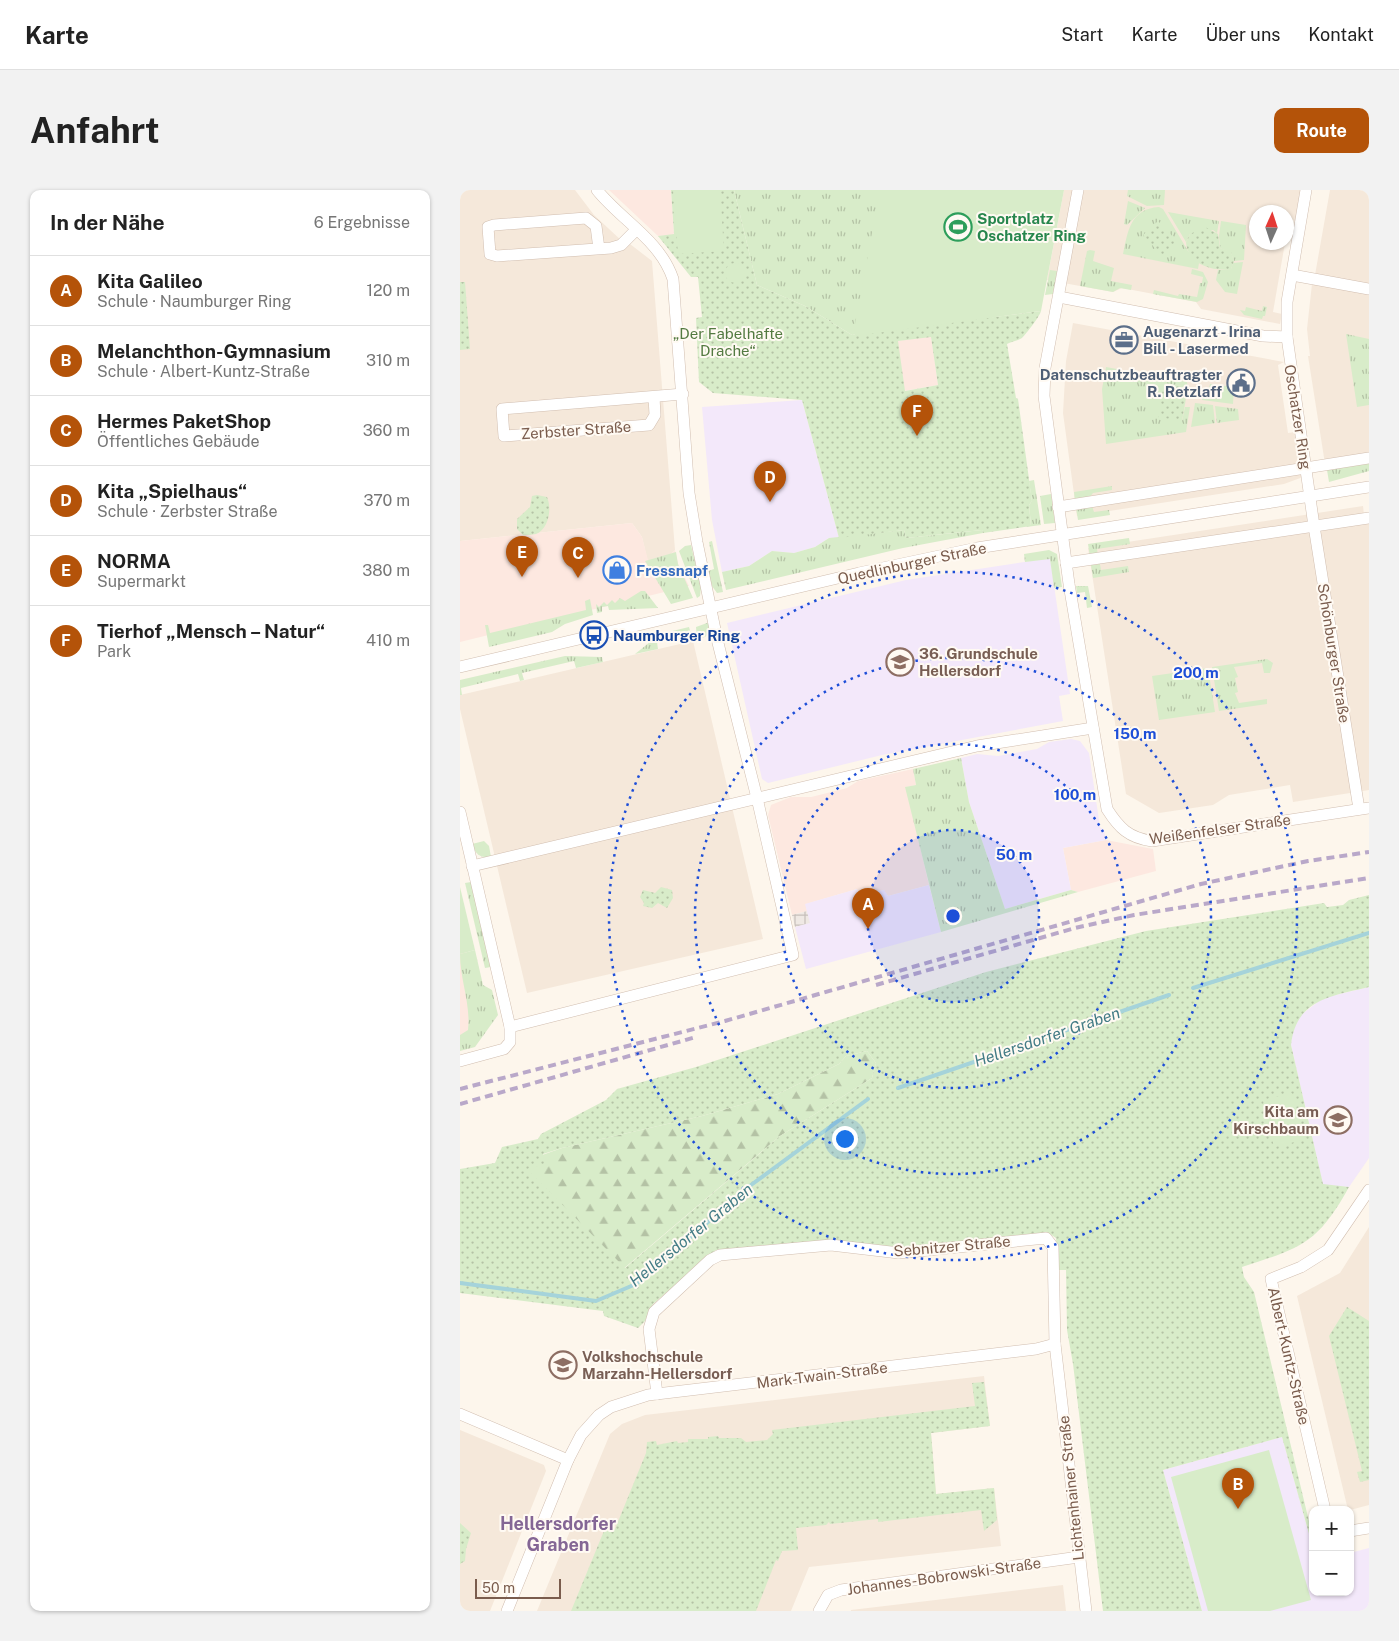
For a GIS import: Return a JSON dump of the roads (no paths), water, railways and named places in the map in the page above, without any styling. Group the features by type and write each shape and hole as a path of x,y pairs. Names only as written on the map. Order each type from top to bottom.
{"street":[{"path":"510,1027 793,955 711,608 689,493 673,279 664,257 608,204 597,190"},
{"path":"1062,535 1044,396 1045,368 1078,190"},
{"name":"Oschatzer Ring","path":"1306,190 1286,316 1287,338 1310,496"},
{"path":"599,249 596,226 586,218 494,225 488,227 487,232 490,254 497,256 599,249 621,245 636,230"},
{"path":"1292,275 1369,289"},
{"path":"1059,297 1263,336 1287,338"},
{"name":"Zerbster Straße","path":"654,397 655,415 649,425 504,436 502,408 683,394"},
{"path":"1058,507 1369,458"},
{"name":"Quedlinburger Straße","path":"460,667 977,548 1369,487"},
{"name":"Schönburger Straße","path":"1310,496 1364,809"},
{"path":"1066,563 1369,518"},
{"name":"Weißenfelser Straße","path":"1062,535 1107,809 1117,826 1137,839 1152,841 1364,809"},
{"path":"472,866 977,746 1093,728"},
{"path":"460,812 510,1027 510,1042 504,1049 460,1061"},
{"name":"Albert-Kuntz-Straße","path":"1325,1506 1271,1279 1317,1260 1328,1250 1369,1190"},
{"name":"Sebnitzer Straße","path":"657,1394 649,1329 654,1312 710,1260 727,1254 831,1244 908,1252 1046,1238 1053,1247 1058,1365"},
{"name":"Mark-Twain-Straße","path":"507,1611 568,1460 582,1435 599,1415 624,1401 657,1394 1036,1349 1056,1344"},
{"name":"Lichtenhainer Straße","path":"1058,1365 1086,1611"},
{"path":"460,1414 568,1460"},
{"path":"1354,1530 1369,1528"},
{"name":"Johannes-Bobrowski-Straße","path":"819,1611 828,1595 841,1590 1079,1557"}],"waterway":[{"name":"Hellersdorfer Graben","path":"1193,988 1369,933"},
{"name":"Hellersdorfer Graben","path":"898,1088 1169,995"},
{"name":"Hellersdorfer Graben","path":"460,1283 596,1301 636,1284 751,1185 868,1099"}],"railway":[{"path":"460,1089 725,1021 1201,884 1308,861 1369,852"},
{"path":"876,985 1075,928 1134,915 1369,878"},
{"path":"460,1104 696,1037"}],"place":[{"name":"Sportplatz Oschatzer Ring","path":"958,227"},
{"name":"Augenarzt - Irina Bill - Lasermed","path":"1124,340"},
{"name":"Datenschutzbeauftragter R. Retzlaff","path":"1241,383"},
{"name":"Tierhof „Mensch – Natur“","path":"917,436"},
{"name":"Kita „Spielhaus“","path":"770,502"},
{"name":"Fressnapf","path":"617,570"},
{"name":"NORMA","path":"522,577"},
{"name":"Hermes PaketShop","path":"578,578"},
{"name":"Naumburger Ring","path":"594,635"},
{"name":"36. Grundschule Hellersdorf","path":"900,662"},
{"name":"Kita Galileo","path":"868,929"},
{"name":"Kita am Kirschbaum","path":"1338,1120"},
{"name":"Volkshochschule Marzahn-Hellersdorf","path":"563,1365"},
{"name":"Melanchthon-Gymnasium","path":"1238,1509"}],"district":[{"name":"Hellersdorfer Graben","path":"558,1534"}],"park label":[{"name":"„Der Fabelhafte Drache“","path":"728,342"}]}
